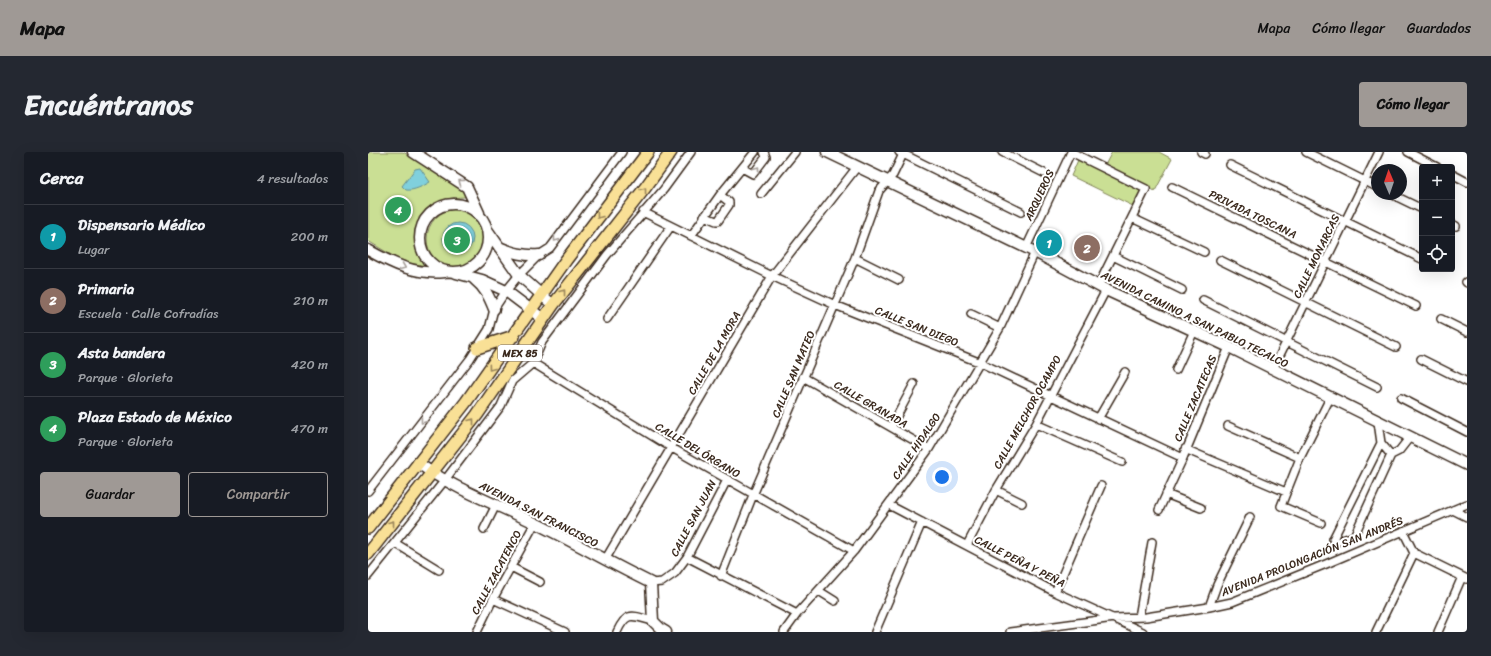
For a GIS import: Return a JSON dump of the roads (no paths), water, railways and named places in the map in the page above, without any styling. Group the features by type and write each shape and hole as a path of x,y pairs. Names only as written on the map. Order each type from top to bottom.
{"main road":[{"name":"MEX 85","path":"368,528 466,402 514,336 540,295 648,152"},
{"name":"MEX 85","path":"368,554 477,415 509,379 543,319 553,305 602,252 671,152"},
{"path":"477,348 514,336"}],"street":[{"path":"413,152 462,182 467,187 488,230 519,275 540,295 564,313"},
{"path":"368,491 477,348 488,329 494,309 506,291 519,275 539,255 550,248 622,152"},
{"path":"368,576 445,480 501,406 509,379 533,363 542,342 564,313 602,252 664,189 691,152"},
{"path":"691,236 720,195 755,152"},
{"path":"742,168 753,174 766,157 764,152"},
{"path":"761,194 795,152"},
{"name":"AVENIDA CAMINO A SAN PABLO TECALCO","path":"827,152 886,182 1031,250 1102,288 1229,347 1467,465"},
{"path":"1002,152 1044,173"},
{"name":"CALLE MELCHOR OCAMPO","path":"967,545 996,490 1051,396 1102,288 1113,256 1146,189 1071,152"},
{"name":"ARQUEROS","path":"1031,250 1071,152"},
{"path":"1306,152 1371,184"},
{"name":"CALLE MONARCAS","path":"1273,370 1379,152"},
{"path":"1408,152 1431,164"},
{"path":"902,153 1021,212"},
{"name":"CALLE SAN MATEO","path":"721,576 753,495 855,258 879,191 893,175 902,153"},
{"path":"1230,165 1346,221 1419,258"},
{"name":"CALLE DE LA MORA","path":"605,560 772,276 857,167"},
{"path":"1455,176 1467,182"},
{"name":"PRIVADA TOSCANA","path":"1172,187 1416,306"},
{"path":"704,216 716,222 718,221 729,205 729,202 720,195"},
{"path":"1403,200 1419,208"},
{"path":"480,215 470,207 459,204 446,204 435,209 426,218 420,230 420,243 425,256 434,266 471,277 506,291 543,319 552,328"},
{"name":"CALLE SAN DIEGO","path":"643,212 772,276 835,304 981,363 1182,458"},
{"path":"1132,218 1204,252"},
{"path":"607,319 671,226"},
{"path":"368,250 386,260 409,269 430,273 469,269 482,260 488,246 488,230"},
{"path":"498,246 514,254 528,256 539,255"},
{"name":"CALLE HIDALGO","path":"784,632 854,551 929,449 981,363 1000,328 1031,250"},
{"path":"1113,256 1182,290"},
{"path":"855,258 899,280"},
{"path":"1220,260 1396,347"},
{"path":"471,277 484,288 490,297 494,309"},
{"path":"1203,300 1377,387"},
{"path":"972,314 1000,328"},
{"path":"1441,319 1467,332"},
{"path":"1176,370 1194,331"},
{"name":"CALLE ZACATECAS","path":"1159,510 1229,347"},
{"path":"1421,359 1467,382"},
{"name":"CALLE DEL ÓRGANO","path":"533,363 672,448 854,551"},
{"path":"1098,419 1125,372"},
{"name":"CALLE GRANADA","path":"803,377 929,449"},
{"path":"891,427 914,384"},
{"path":"1321,523 1281,506 1300,458 1330,398"},
{"path":"1401,398 1467,432"},
{"path":"1378,422 1380,443 1333,539 1333,542 1336,543 1354,536 1391,455 1399,451 1410,437"},
{"path":"1036,424 1122,462"},
{"path":"1228,426 1300,458"},
{"path":"1380,443 1391,455"},
{"path":"1185,449 1286,492"},
{"name":"AVENIDA SAN FRANCISCO","path":"418,463 445,480 535,523 651,583"},
{"name":"CALLE SAN JUAN","path":"651,583 662,582 675,573 687,558 727,480"},
{"path":"1055,592 1101,486"},
{"path":"996,490 1022,503"},
{"path":"1166,494 1201,508"},
{"name":"AVENIDA PROLONGACIÓN SAN ANDRÉS","path":"1010,632 1209,607 1239,599 1467,504"},
{"path":"484,529 496,505"},
{"name":"CALLE PEÑA Y PEÑA","path":"889,505 1055,592 1143,632"},
{"path":"1453,510 1467,516"},
{"path":"1209,607 1217,585 1250,518"},
{"path":"875,632 922,522"},
{"name":"CALLE ZACATENCO","path":"477,632 510,567 535,523"},
{"path":"1403,531 1414,553 1465,578 1438,632"},
{"path":"1138,617 1152,542"},
{"path":"395,543 439,570"},
{"path":"1376,632 1414,553"},
{"path":"687,558 798,614"},
{"path":"510,567 540,582"},
{"path":"651,583 653,621"},
{"path":"819,591 835,601"},
{"path":"493,599 565,632"},
{"path":"617,632 622,621 627,617 634,616 653,621 666,632"}],"water":[{"path":"420,168 430,182 415,189 406,190 402,186 415,169"},
{"path":"458,223 469,227 473,238 469,249 458,253 447,249 443,238 447,227"}],"place":[{"name":"Plaza Estado de México","path":"398,210"},
{"name":"Asta bandera","path":"457,240"},
{"name":"Dispensario Médico","path":"1049,243"},
{"name":"Primaria","path":"1087,248"}]}
